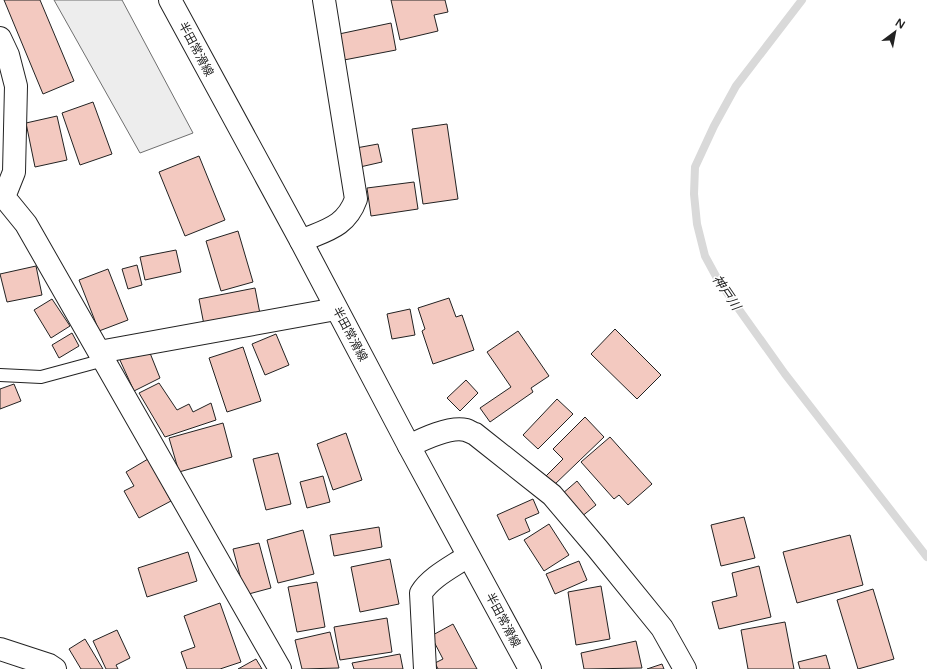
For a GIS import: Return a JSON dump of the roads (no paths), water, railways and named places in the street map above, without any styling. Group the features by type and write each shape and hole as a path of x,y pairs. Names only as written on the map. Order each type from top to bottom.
{"street":[{"name":"半田常滑線","path":"170,0 301,241 408,446 530,669"},
{"path":"301,241 340,224 352,209 356,199 324,0"},
{"path":"0,38 8,55 16,86 14,172 2,196 26,224 280,669"},
{"path":"101,356 336,309"},
{"path":"408,446 433,435 457,430 466,430 475,434 552,495 662,628 685,669"},
{"path":"425,669 421,593 425,586 435,578 468,556"},
{"path":"0,649 49,665 55,669"}],"lane":[{"path":"0,374 41,377 101,356"}],"waterway":[{"name":"神戸川","path":"802,0 736,86 714,126 695,167 694,194 697,224 705,256 718,280 785,374 927,557"}]}
